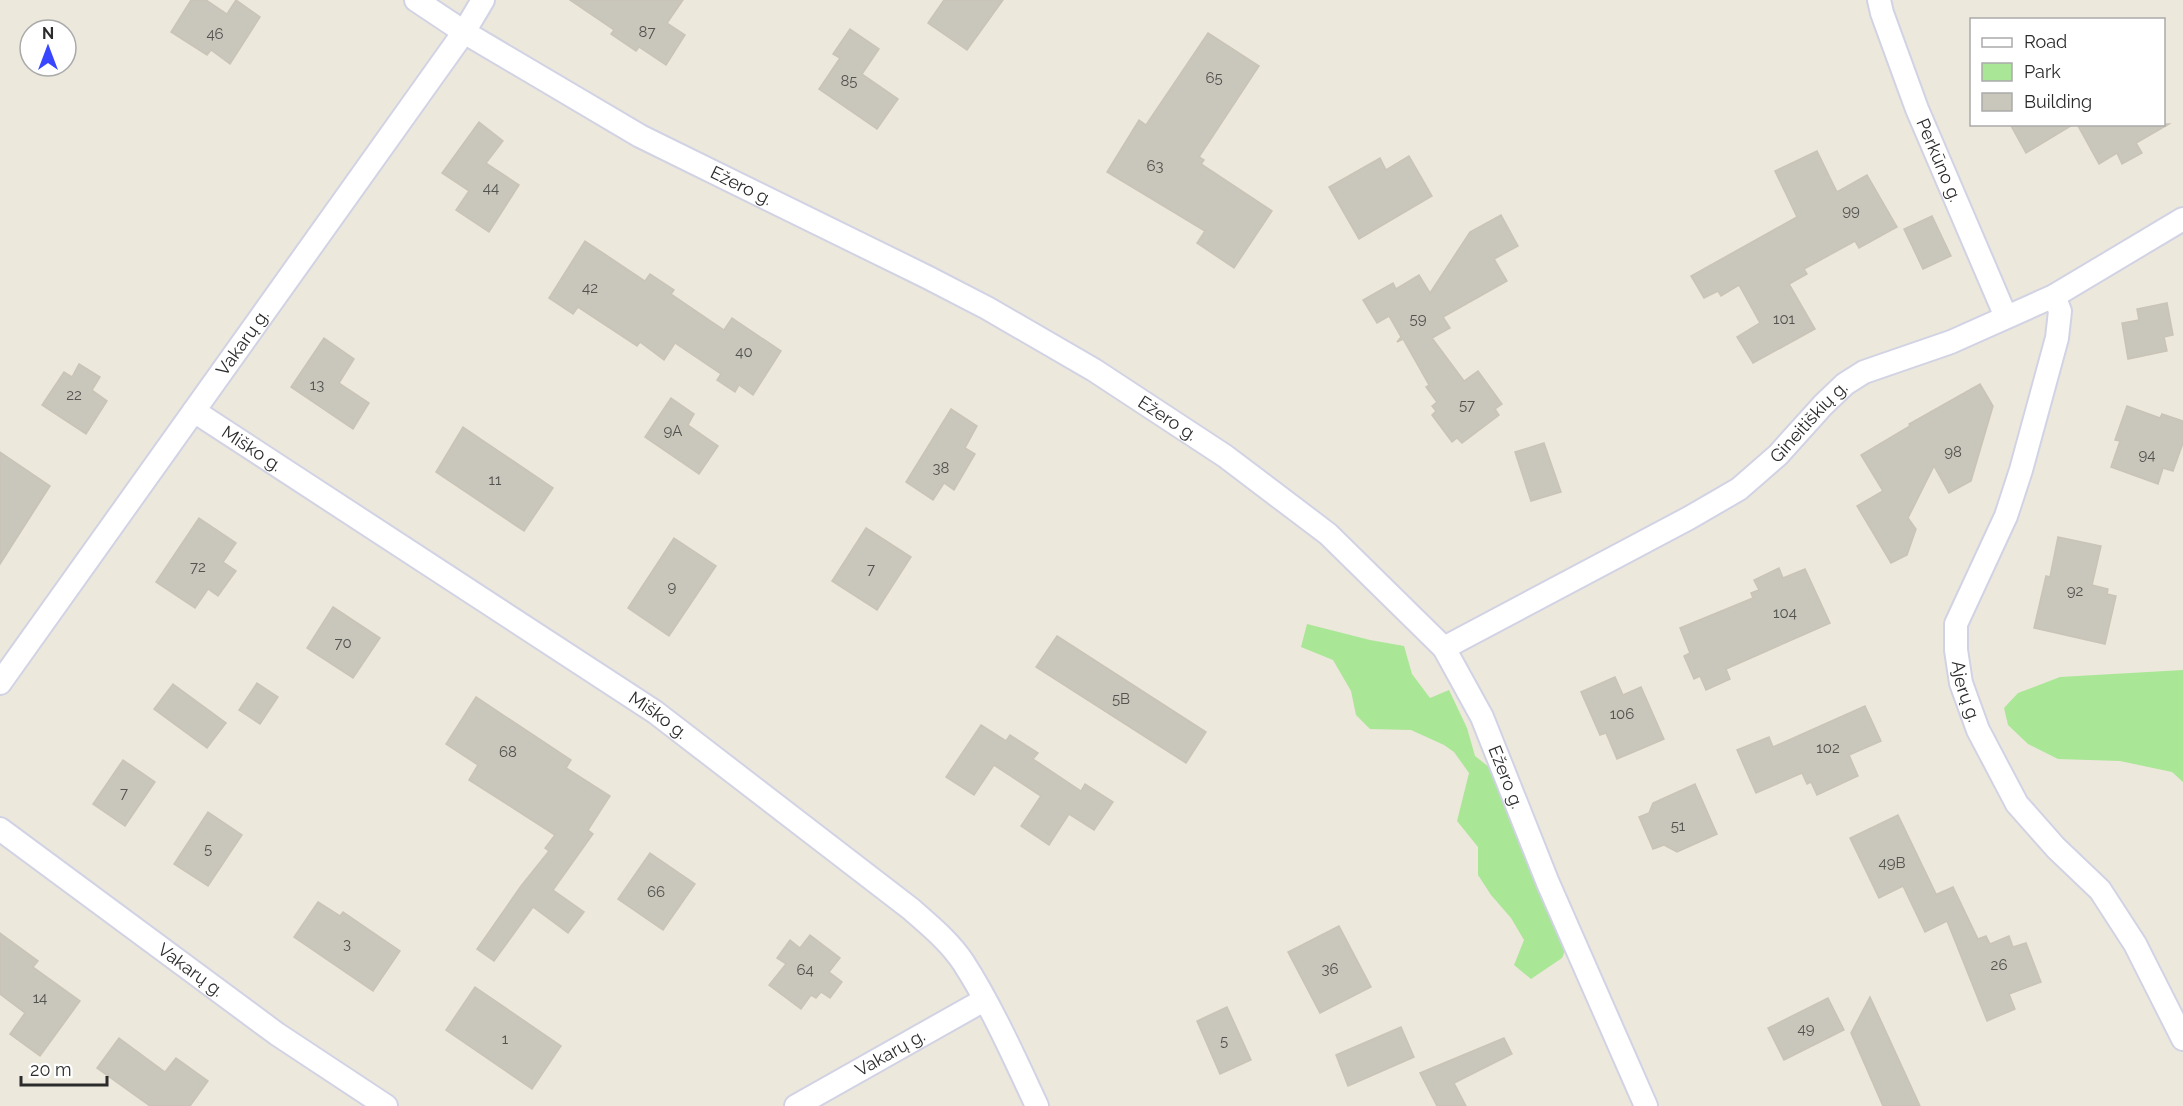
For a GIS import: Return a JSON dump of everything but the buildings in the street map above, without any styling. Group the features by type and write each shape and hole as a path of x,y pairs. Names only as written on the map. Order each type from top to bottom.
{"street":[{"name":"Ežero g.","path":"416,0 464,32 640,136 957,292 1094,370 1225,456 1328,534 1444,648 1482,717 1548,883 1646,1106"},
{"name":"Vakarų g.","path":"0,683 464,32 483,0"},
{"name":"Perkūno g.","path":"1879,0 1917,110 2006,317"},
{"name":"Gineitiškių g.","path":"1444,648 1689,518 1739,489 1778,455 1845,384 1864,372 1950,342 2054,296 2183,219"},
{"name":"Ajerų g.","path":"2054,296 2060,311 2057,338 2021,470 2006,516 1956,624 1956,650 1961,683 1978,730 2018,804 2056,848 2100,890 2134,944 2183,1039"},
{"name":"Miško g.","path":"194,411 655,712 865,872 940,934 962,961 1037,1106"},
{"name":"Vakarų g.","path":"0,829 277,1034 386,1106"},
{"name":"Vakarų g.","path":"796,1106 984,1000"}],"green space":[{"path":"1307,624 1404,646 1412,674 1430,698 1449,690 1467,728 1475,756 1494,771 1541,881 1550,918 1567,946 1562,958 1531,979 1514,965 1524,940 1511,918 1491,895 1478,875 1478,847 1457,821 1469,773 1454,752 1411,730 1370,729 1356,715 1351,691 1333,660 1301,647"},
{"path":"2183,670 2183,782 2172,772 2120,761 2058,759 2028,744 2008,725 2004,708 2018,693 2060,677"}]}
